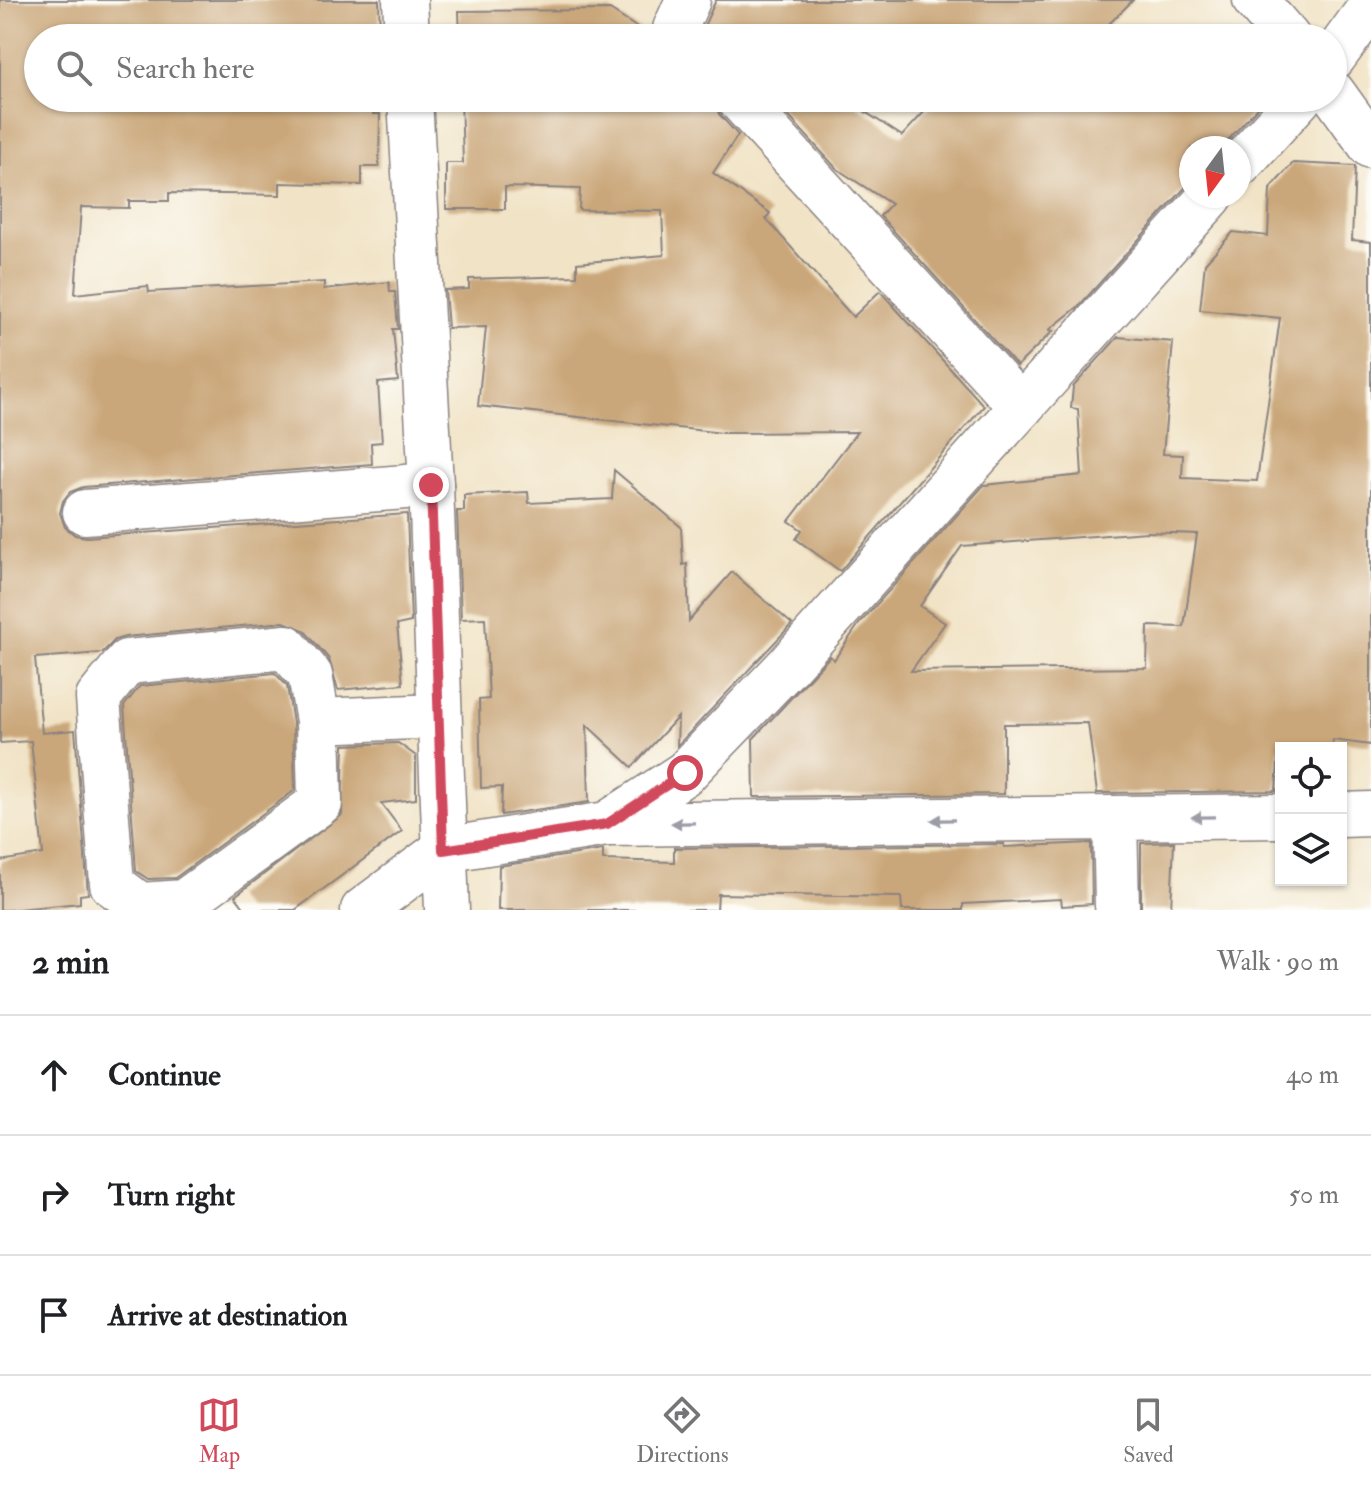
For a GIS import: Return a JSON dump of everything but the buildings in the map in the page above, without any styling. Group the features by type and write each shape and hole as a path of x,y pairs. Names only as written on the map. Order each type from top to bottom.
{"street":[{"path":"405,0 406,24"},
{"path":"677,24 688,0"},
{"path":"1255,0 1276,24"},
{"path":"1347,39 1371,6"},
{"path":"411,112 431,485 447,910"},
{"path":"751,112 1021,407"},
{"path":"1251,152 1287,112"},
{"path":"1347,112 1371,146"},
{"path":"607,824 685,773 785,669 1200,208"},
{"path":"85,512 431,485"},
{"path":"286,647 310,675 318,721 320,803 184,902 140,905 112,884 98,698 127,662 286,647"},
{"path":"318,721 438,716"},
{"path":"1347,815 1371,814"},
{"path":"363,910 443,850 607,824 1275,816"},
{"path":"1115,818 1117,906"}],"route":[{"path":"431,485 443,850 607,824 685,773"}]}
